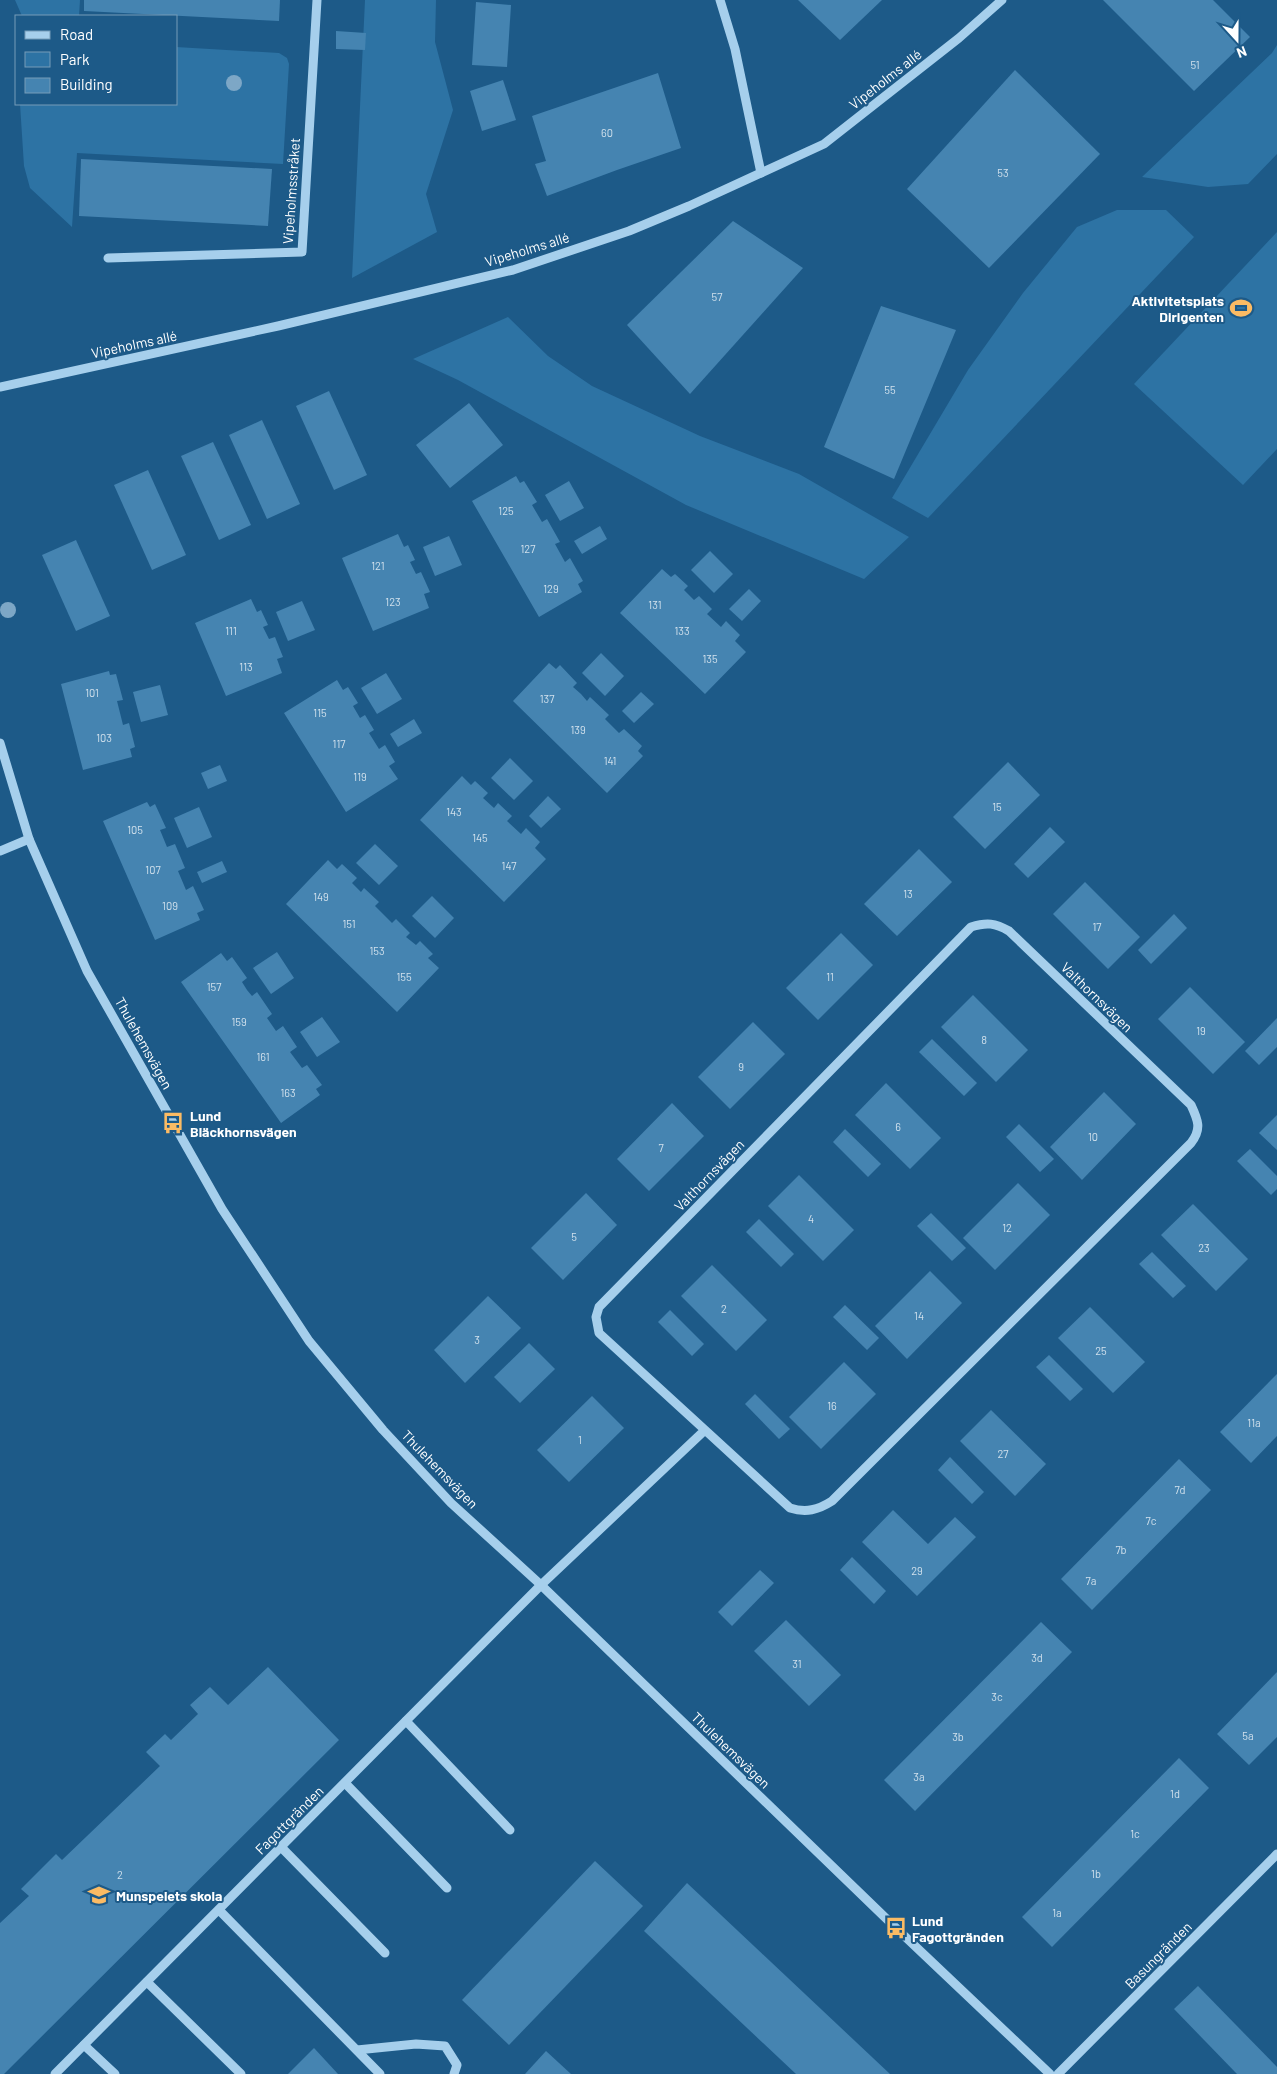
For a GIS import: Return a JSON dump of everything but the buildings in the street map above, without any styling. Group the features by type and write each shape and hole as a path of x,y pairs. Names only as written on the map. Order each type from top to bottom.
{"street":[{"name":"Vipeholmsstråket","path":"108,258 302,252 317,0"},
{"path":"720,0 734,49 761,173"},
{"name":"Vipeholms allé","path":"0,387 259,331 513,270 629,232 824,144 960,38 1002,0"},
{"name":"Thulehemsvägen","path":"0,743 29,839 87,971 222,1209 309,1341 383,1430 451,1503 541,1585 1050,2074"},
{"path":"0,851 29,839"},
{"name":"Valthornsvägen","path":"983,923 996,923 1009,931 1191,1105 1199,1122 1197,1135 1190,1143 832,1501 821,1508 810,1511 790,1508 705,1430 599,1333 596,1317 599,1307 971,927 983,923"},
{"path":"541,1585 705,1430"},
{"name":"Fagottgränden","path":"55,2074 541,1585"},
{"path":"406,1721 510,1830"},
{"path":"345,1783 447,1888"},
{"path":"281,1848 385,1953"},
{"name":"Basungränden","path":"1058,2074 1277,1854"},
{"path":"219,1910 380,2074"},
{"path":"147,1982 240,2074"},
{"path":"357,2050 416,2044 445,2046 457,2065 454,2074"},
{"path":"84,2045 115,2074"}],"green space":[{"path":"15,0 80,0 79,15 22,15"},
{"path":"365,0 436,0 435,42 453,110 426,194 437,232 352,278"},
{"path":"1277,45 1277,154 1248,184 1208,187 1142,177 1272,53"},
{"path":"178,47 279,53 287,58 289,64 283,164 77,153 72,227 30,188 24,166 20,105 178,105"},
{"path":"1117,210 1166,210 1194,237 928,518 892,498 968,370 1023,293 1077,227"},
{"name":"Aktivitetsplats Dirigenten","path":"1277,232 1277,449 1243,485 1134,384"},
{"path":"508,317 548,356 592,386 700,436 799,474 909,537 864,579 686,505 458,380 413,359"}],"place":[{"name":"Aktivitetsplats Dirigenten","path":"1241,308"},
{"name":"Lund Bläckhornsvägen","path":"173,1123"},
{"name":"Munspelets skola","path":"99,1895"},
{"name":"Lund Fagottgränden","path":"896,1928"}]}
